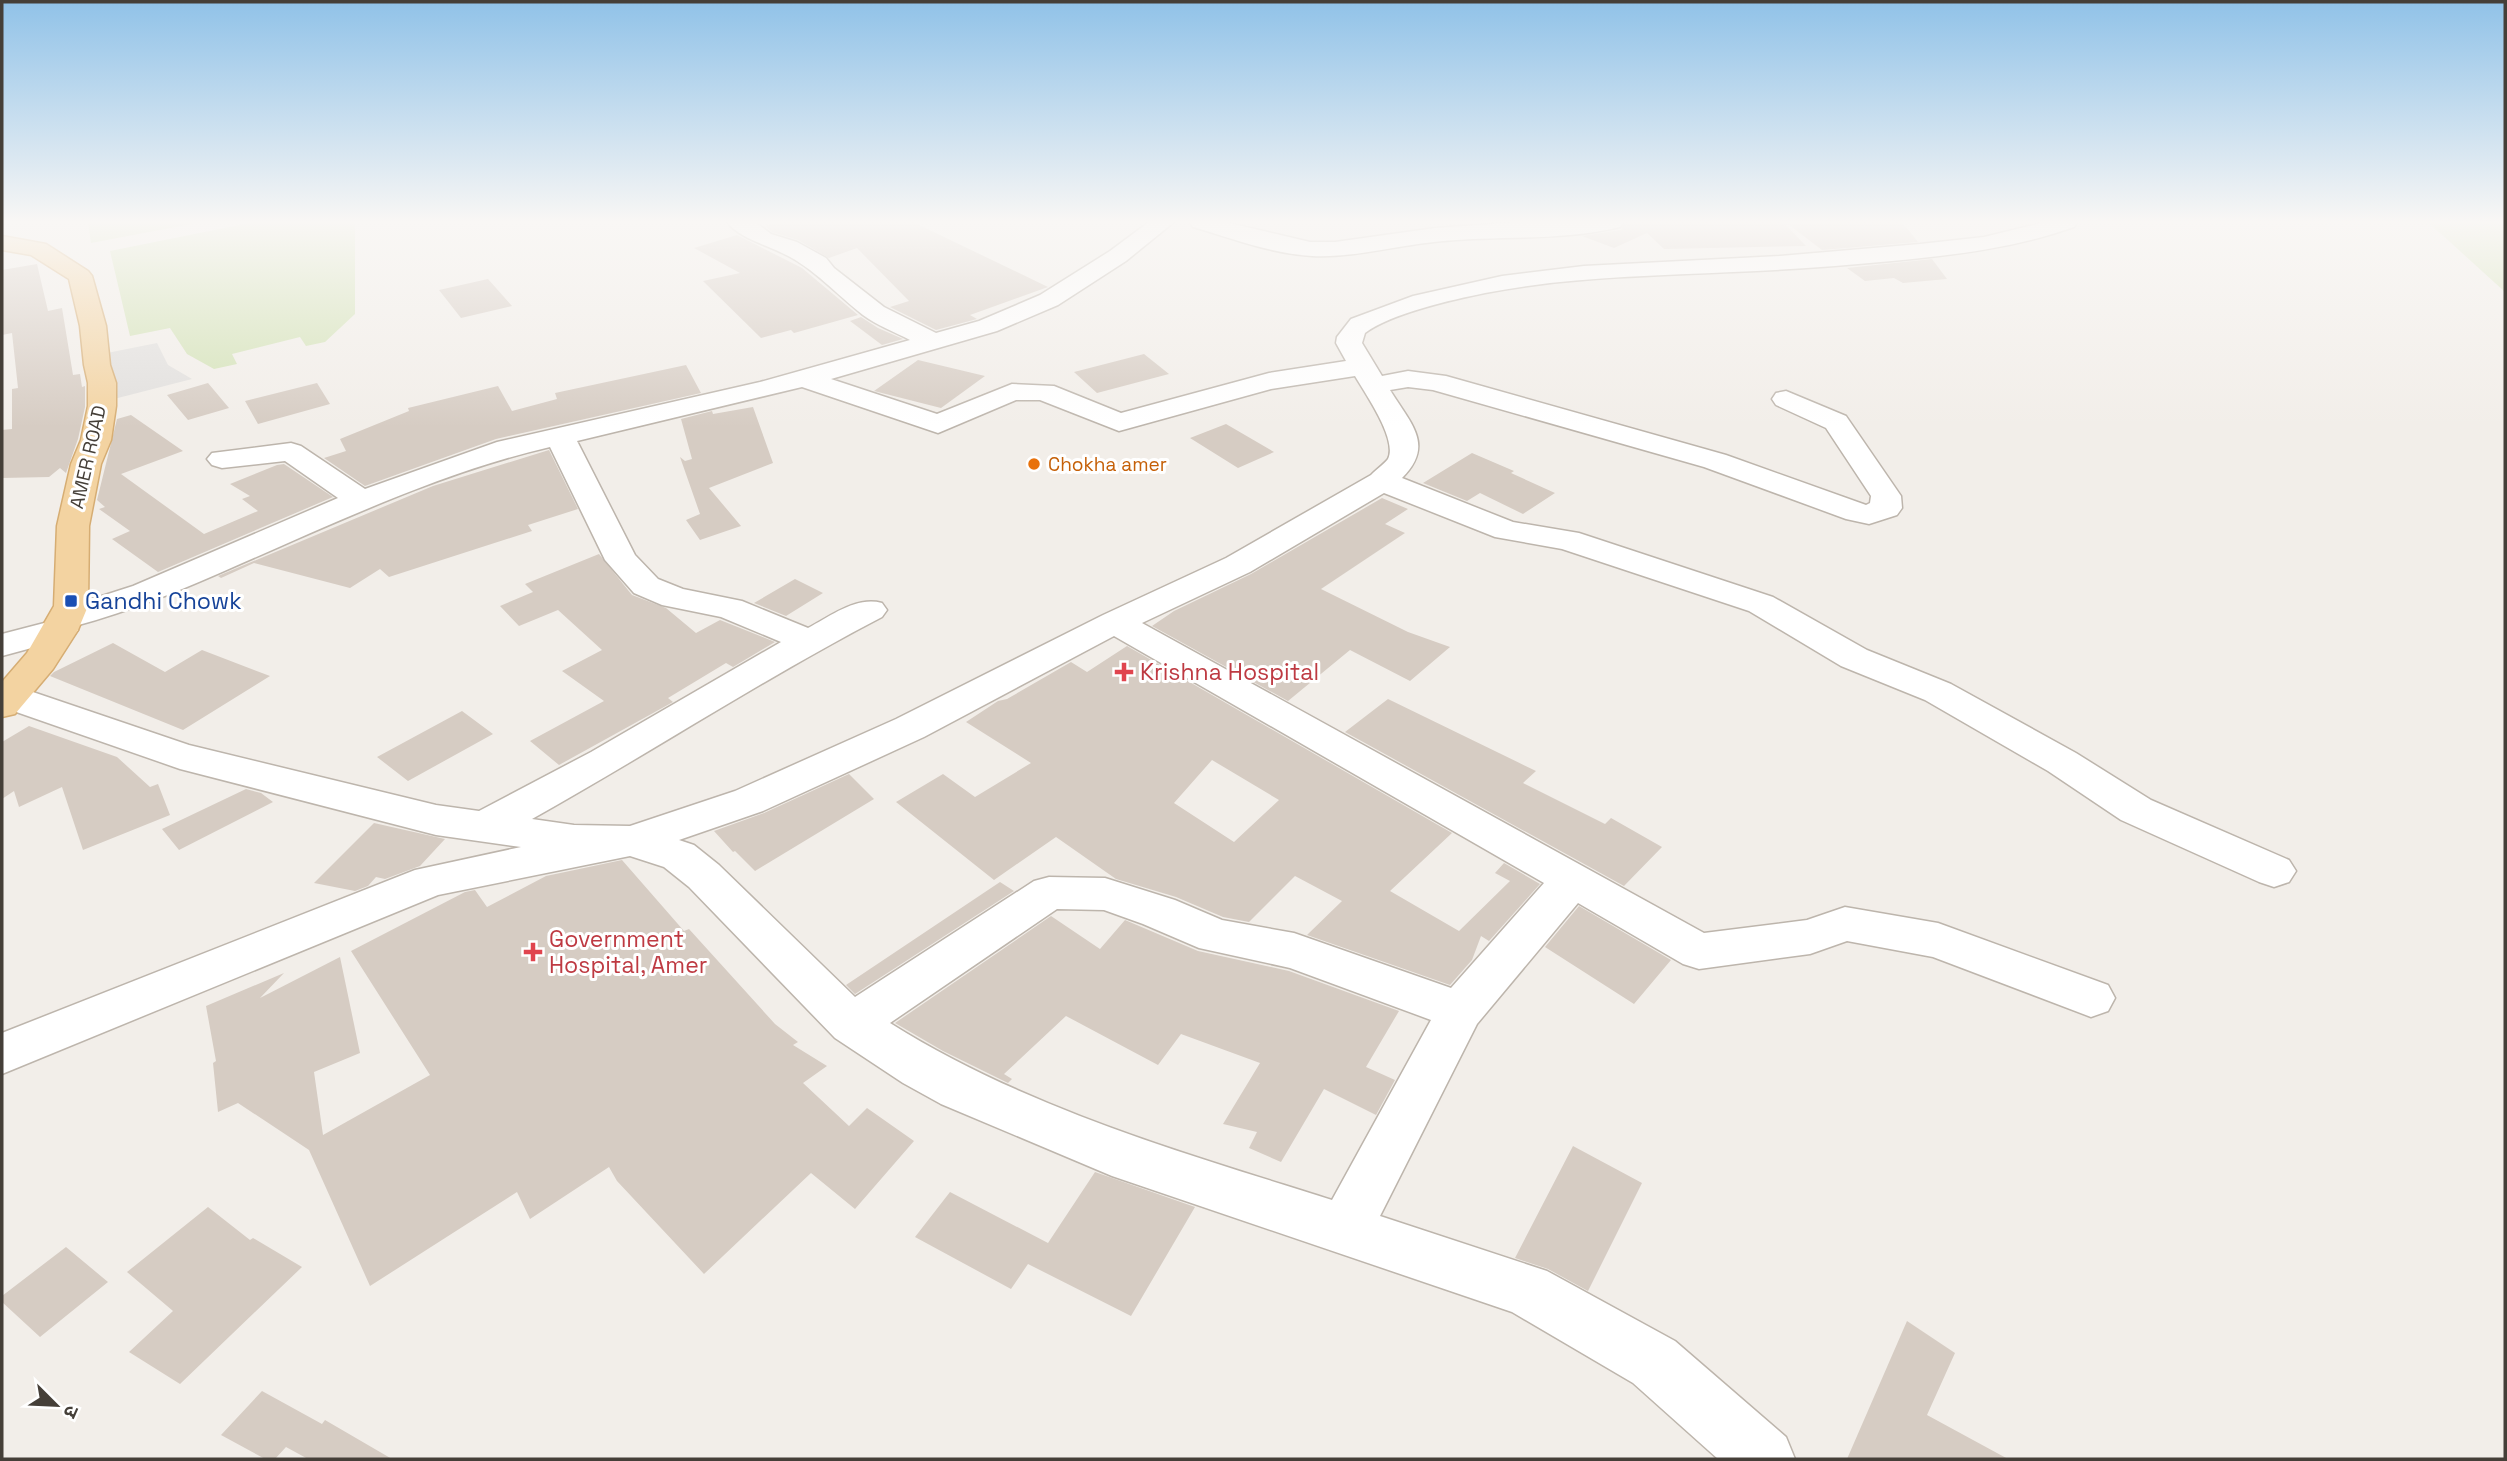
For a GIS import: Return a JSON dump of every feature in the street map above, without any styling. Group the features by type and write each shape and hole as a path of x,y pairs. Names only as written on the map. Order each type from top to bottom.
{"main road":[{"name":"AMER ROAD","path":"6,701 64,624 71,606 73,526 86,464 96,440 102,406 102,383 93,326 84,290"}],"street":[{"path":"848,290 875,312 934,342"},
{"path":"2,645 145,593 361,500 507,449 804,379 934,342 988,326 1049,300 1064,290"},
{"path":"2,1054 430,881 631,841 749,801 910,728 1115,622 1238,565 1382,481 1402,461 1405,445 1397,425 1349,343 1353,330 1391,312 1468,290"},
{"path":"804,379 938,424 1012,392 1044,392 1119,422 1269,381 1367,376 1436,382 1570,422 1715,460 1846,510 1869,515 1886,508 1886,496 1836,422 1786,399"},
{"path":"560,435 574,469 621,560 646,586 674,598 730,608 809,641"},
{"path":"222,459 291,452 361,500"},
{"path":"1382,481 1506,530 1568,540 1761,604 1854,658 1938,692 2062,762 2136,810 2274,871"},
{"path":"484,827 605,761 809,641 870,610"},
{"path":"1115,622 1699,951 1810,937 1845,924 1938,940 2091,998"},
{"path":"6,701 180,756 436,820 574,840 631,841 679,856 704,876 852,1024 885,1047 959,1089 1131,1159 1527,1290 1654,1362 1764,1459"},
{"path":"1344,1231 1460,1011 1572,880"},
{"path":"852,1024 1049,893 1105,894 1215,936 1294,951 1460,1011"}],"green space":[{"path":"119,290 355,290 355,314 325,342 306,346 300,337 232,354 237,364 214,369 187,354 170,328 130,336"}],"shaded area":[{"path":"157,343 168,365 192,379 110,400 102,354"}],"building":[{"path":"2,290 43,290 48,311 62,308 73,375 80,374 82,387 85,386 85,407 78,439 66,473 60,468 49,477 2,478 2,430 12,429 12,389 18,388 12,333 2,335"},
{"path":"439,290 498,290 512,306 461,318"},
{"path":"712,290 828,290 858,315 794,333 791,330 761,338"},
{"path":"898,290 1039,290 970,315 977,319 936,330 890,307 909,301"},
{"path":"861,317 903,339 882,345 850,321"},
{"path":"1144,354 1169,374 1097,393 1074,372"},
{"path":"918,360 985,376 941,408 874,391"},
{"path":"686,365 701,393 496,439 365,486 324,458 346,451 340,439 409,411 408,408 498,386 512,411 557,399 555,393"},
{"path":"208,383 229,408 188,420 167,395"},
{"path":"317,383 330,404 258,424 245,401"},
{"path":"753,407 773,463 709,488 741,526 700,540 686,520 700,514 680,457 685,461 692,459 681,419 712,411 713,414"},
{"path":"131,415 183,451 121,474 204,534 258,511 242,499 250,496 230,484 277,465 284,464 333,497 158,572 112,539 130,531 99,509 105,507 97,500 117,419"},
{"path":"1226,424 1274,452 1238,468 1190,438"},
{"path":"549,450 578,509 528,525 532,531 389,577 380,569 350,588 254,563 221,578 218,576 433,486"},
{"path":"1472,453 1555,493 1523,514 1480,493 1467,501 1423,483"},
{"path":"1382,498 1408,509 1385,524 1405,533 1321,589 1408,632 1450,647 1410,681 1350,650 1288,701 1152,626 1174,611 1251,574"},
{"path":"599,554 632,595 666,608 696,633 720,620 775,642 733,667 726,663 668,698 673,702 559,765 530,741 604,701 562,671 602,650 558,610 519,626 500,606 533,592 525,584"},
{"path":"795,579 823,593 786,616 754,603"},
{"path":"113,643 165,672 202,650 270,676 183,730 50,676"},
{"path":"1127,646 1452,833 1390,891 1459,931 1510,881 1495,873 1504,863 1540,884 1489,941 1481,936 1472,960 1450,985 1307,935 1342,901 1295,876 1249,922 1223,917 1176,897 1116,879 1056,837 994,880 896,802 943,774 975,797 1031,763 966,722 998,701 1007,699 1071,662 1087,672","holes":["1212,760 1279,800 1234,842 1174,803"]},
{"path":"1388,699 1536,771 1523,783 1605,824 1611,818 1662,847 1624,886 1345,732"},
{"path":"462,711 493,734 408,781 377,757"},
{"path":"29,726 117,757 150,787 158,784 170,815 83,850 62,787 19,807 14,791 2,799 2,742"},
{"path":"849,774 874,799 755,871 714,831 764,813"},
{"path":"246,789 261,793 273,802 179,850 162,829"},
{"path":"374,823 445,839 420,866 385,879 376,877 368,886 355,891 314,883"},
{"path":"622,860 684,931 689,929 775,1024 798,1042 793,1045 827,1066 803,1083 849,1126 867,1108 914,1141 855,1209 811,1173 704,1274 617,1181 609,1167 530,1219 517,1192 370,1286 309,1150 238,1103 218,1112 213,1063 216,1061 206,1006 284,973 260,998 340,957 360,1053 314,1072 323,1135 430,1075 351,951 465,892 475,890 487,907 546,876"},
{"path":"1000,882 1014,891 855,994 846,985"},
{"path":"1579,906 1671,960 1634,1004 1545,947"},
{"path":"1051,916 1100,949 1125,920 1198,951 1289,971 1399,1011 1366,1067 1395,1080 1376,1115 1324,1089 1281,1162 1249,1148 1257,1132 1223,1124 1260,1063 1181,1034 1158,1065 1066,1016 1004,1074 1012,1079 1008,1083 943,1051 895,1023"},
{"path":"1573,1146 1642,1183 1588,1291 1548,1269 1515,1258"},
{"path":"1095,1172 1195,1207 1131,1316 1028,1264 1011,1289 915,1237 950,1192 1048,1243"},
{"path":"208,1207 250,1240 253,1238 302,1267 180,1384 129,1352 173,1311 127,1272"},
{"path":"66,1247 108,1282 40,1337 2,1302 2,1296"},
{"path":"1907,1321 1955,1353 1927,1415 2008,1459 1847,1459"},
{"path":"262,1391 322,1424 325,1420 392,1459 308,1459 286,1447 275,1459 265,1459 221,1435"}],"place":[{"name":"Chokha amer","path":"1034,464"},
{"name":"Gandhi Chowk","path":"71,601"},
{"name":"Krishna Hospital","path":"1124,672"},
{"name":"Government Hospital, Amer","path":"533,952"}]}
